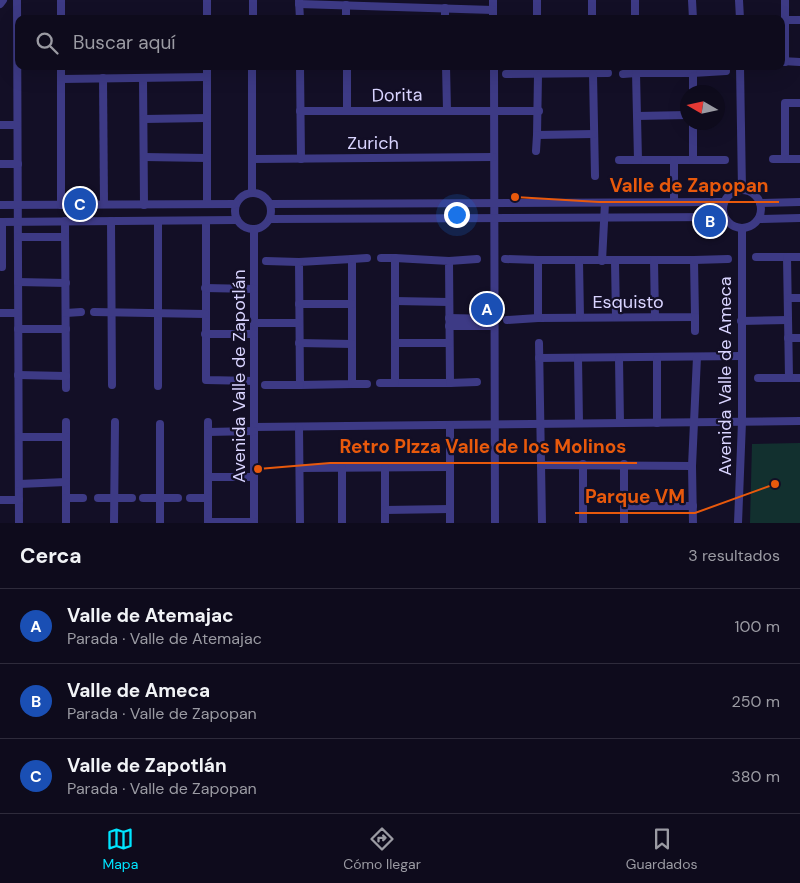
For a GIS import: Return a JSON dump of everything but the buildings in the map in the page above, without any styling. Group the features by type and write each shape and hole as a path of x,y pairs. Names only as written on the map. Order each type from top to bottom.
{"street":[{"path":"0,4 3,0"},
{"path":"17,0 17,15"},
{"path":"60,0 61,15"},
{"path":"207,0 207,15"},
{"path":"253,0 253,15"},
{"path":"493,0 494,15"},
{"path":"537,0 537,15"},
{"path":"592,0 592,15"},
{"path":"635,0 636,15"},
{"path":"692,0 693,15"},
{"path":"739,0 740,15"},
{"path":"785,0 785,20 800,20"},
{"path":"300,15 299,2 493,10"},
{"path":"346,5 346,15"},
{"path":"445,8 445,15"},
{"path":"785,62 800,62"},
{"path":"18,70 19,523"},
{"path":"61,205 62,70"},
{"path":"207,70 207,204"},
{"path":"252,70 252,193"},
{"path":"300,70 300,159"},
{"path":"347,70 347,111"},
{"path":"446,70 447,110"},
{"path":"494,70 495,523"},
{"path":"740,70 742,190"},
{"path":"623,74 726,71"},
{"path":"693,73 693,85"},
{"path":"506,74 608,74"},
{"path":"593,74 595,176"},
{"path":"636,74 638,160"},
{"path":"536,151 539,111 538,75"},
{"path":"103,78 104,204"},
{"path":"144,78 144,205"},
{"path":"62,79 207,78"},
{"path":"775,103 800,103"},
{"path":"784,159 785,103"},
{"name":"Dorita","path":"300,111 539,111"},
{"path":"637,116 680,115"},
{"path":"144,118 207,118"},
{"path":"0,125 17,125"},
{"path":"693,130 693,160"},
{"path":"537,135 593,134"},
{"path":"144,157 207,158"},
{"name":"Zurich","path":"252,158 493,157"},
{"path":"773,159 800,159"},
{"path":"619,160 725,160"},
{"path":"674,160 674,202"},
{"path":"0,164 18,164"},
{"path":"759,219 760,202 756,196 742,190 728,196 724,202 724,217 728,224 742,229 749,228 759,219 800,218"},
{"path":"0,205 236,204 245,195 252,193 266,198 271,204 270,219 266,225 254,230 242,226 237,220 236,204"},
{"path":"271,204 724,202"},
{"path":"760,202 800,202"},
{"path":"430,203 430,219"},
{"path":"604,203 604,261"},
{"path":"270,219 724,217"},
{"path":"18,267 1,267 1,222 237,220"},
{"path":"111,221 112,385"},
{"path":"158,221 158,386"},
{"path":"206,221 206,380 254,381"},
{"path":"65,222 66,388"},
{"name":"Avenida Valle de Ameca","path":"738,523 742,422 742,229"},
{"name":"Avenida Valle de Zapotlán","path":"254,230 254,522"},
{"path":"18,237 65,237"},
{"path":"756,257 800,257"},
{"path":"787,257 788,378"},
{"path":"266,261 299,262 367,258"},
{"path":"382,258 449,261 477,259"},
{"path":"395,258 395,383"},
{"path":"352,259 352,384"},
{"path":"505,260 615,262 728,259"},
{"path":"538,260 538,318"},
{"path":"654,260 654,317"},
{"path":"694,260 695,331"},
{"path":"449,261 450,383"},
{"path":"578,261 580,317"},
{"path":"299,262 300,385"},
{"path":"615,262 616,317"},
{"path":"18,282 66,283"},
{"path":"205,288 254,289"},
{"path":"788,298 800,298"},
{"path":"395,302 449,302"},
{"path":"299,304 352,304"},
{"path":"66,312 82,312"},
{"path":"94,312 205,314"},
{"path":"0,313 18,313"},
{"name":"Esquisto","path":"507,320 580,317 695,317"},
{"path":"741,321 788,320"},
{"path":"449,322 494,322"},
{"path":"254,323 299,323"},
{"path":"18,329 66,329"},
{"path":"205,334 254,334"},
{"path":"788,338 800,338"},
{"path":"299,343 352,344"},
{"path":"395,343 449,343"},
{"path":"539,343 542,523"},
{"path":"539,358 619,359 741,356"},
{"path":"578,358 579,423"},
{"path":"657,423 658,358"},
{"path":"693,523 692,466 697,358"},
{"path":"619,359 620,423"},
{"path":"18,375 66,376"},
{"path":"758,378 800,378"},
{"path":"380,383 477,382"},
{"path":"265,385 367,384"},
{"path":"208,432 299,426 800,421"},
{"path":"66,422 66,523"},
{"path":"114,523 115,422"},
{"path":"208,422 208,522 254,522"},
{"path":"160,424 160,523"},
{"path":"450,425 450,523"},
{"path":"299,426 300,523"},
{"path":"19,437 66,437"},
{"path":"583,464 583,523"},
{"path":"541,465 624,464 692,466"},
{"path":"624,464 624,523"},
{"path":"300,468 450,467"},
{"path":"342,468 342,523"},
{"path":"385,468 385,523"},
{"path":"208,477 254,477"},
{"path":"19,484 66,482"},
{"path":"66,498 83,498"},
{"path":"98,498 132,498"},
{"path":"143,498 178,498"},
{"path":"190,498 208,498"},
{"path":"0,500 19,500"},
{"path":"624,506 693,506"},
{"path":"385,510 450,509"}],"green space":[{"path":"800,443 800,523 750,523 752,444"}],"place":[{"name":"Valle de Zapopan","path":"515,197"},
{"name":"Valle de Zapotlán","path":"80,204"},
{"name":"Valle de Ameca","path":"710,221"},
{"name":"Valle de Atemajac","path":"487,309"},
{"name":"Retro PIzza Valle de los Molinos","path":"258,469"},
{"name":"Parque VM","path":"775,484"}]}
